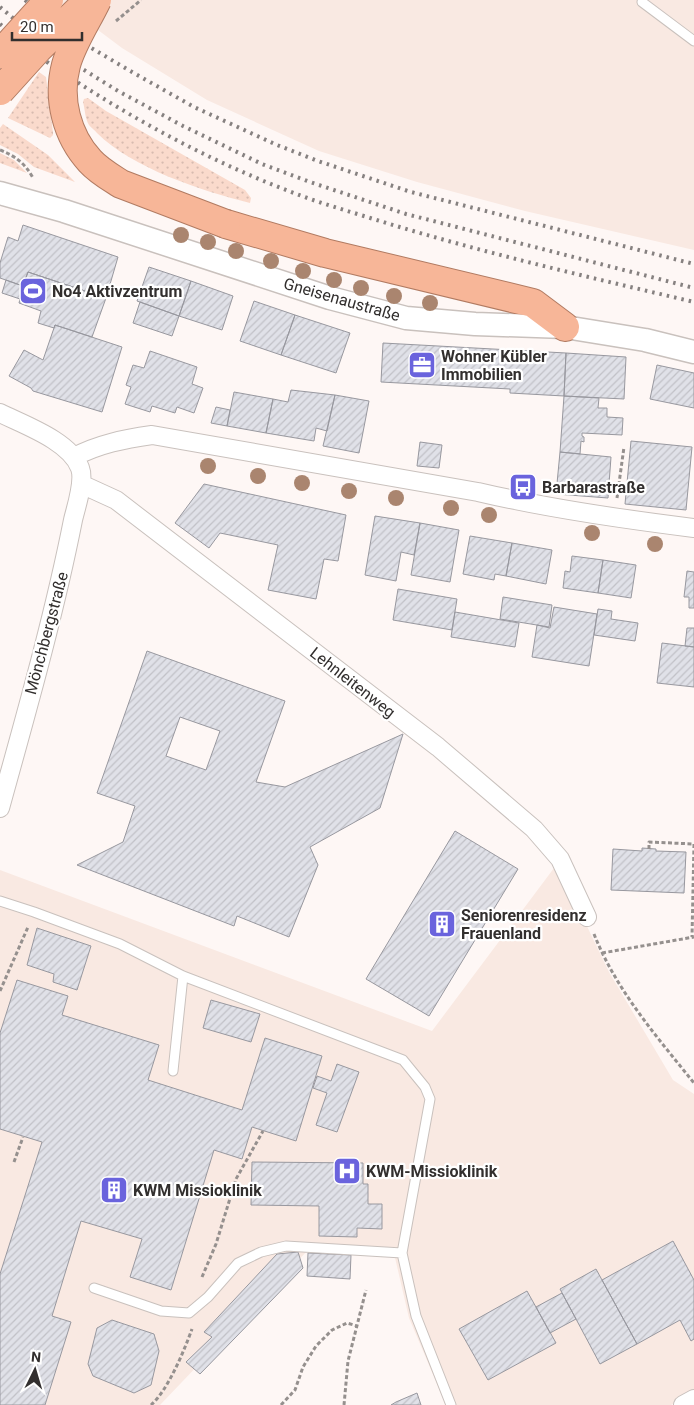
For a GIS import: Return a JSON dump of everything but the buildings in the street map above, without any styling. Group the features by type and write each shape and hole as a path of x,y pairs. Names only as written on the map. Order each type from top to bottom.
{"highway":[{"path":"0,54 50,0"},
{"path":"0,91 38,49 89,0"},
{"path":"97,0 71,51 63,82 63,97 65,113 79,148 105,174 121,184 226,224 325,253 533,304 565,327"}],"street":[{"name":"Gneisenaustraße","path":"0,193 80,216 330,298 406,318 475,324 565,327 645,340 694,352"},
{"path":"0,413 52,439 66,448 74,457 90,449 119,440 152,435 478,492 519,502 597,516 694,528"},
{"name":"Mönchbergstraße","path":"0,808 65,560 81,484 81,469 74,457"},
{"name":"Lehnleitenweg","path":"81,484 116,500 468,772 534,829 560,859 587,917"},
{"path":"683,1405 694,1400"}],"lane":[{"path":"642,2 694,41"},
{"path":"0,902 34,912 120,944 183,976 403,1060 425,1087 430,1099 402,1253 416,1316 451,1405"},
{"path":"173,1071 183,976"},
{"path":"94,1288 161,1312 189,1313 208,1297 238,1263 261,1252 286,1246 402,1253"}],"path":[{"path":"114,24 141,0"},
{"path":"0,150 14,155 28,169 34,180"},
{"path":"617,500 624,447"},
{"path":"649,849 649,842 694,844 693,937 602,953 641,1017 694,1083"},
{"path":"0,991 34,912"},
{"path":"151,1405 158,1399 184,1350 201,1303 200,1282 216,1244 236,1179 263,1131"},
{"path":"14,1162 23,1136"},
{"path":"344,1405 348,1360 366,1290"},
{"path":"280,1405 295,1390 303,1367 316,1346 332,1330 347,1323 358,1326"}],"shaded area":[{"path":"58,0 694,0 694,250 525,211 417,182 319,151 207,100 122,48"},
{"path":"39,72 46,77 53,133 50,138 8,118"},
{"path":"88,98 106,111 245,190 251,198 250,203 169,177 129,157 112,146 89,125 83,102 84,99"},
{"path":"3,124 48,155 75,182 34,167 18,154 0,145 0,128"},
{"path":"0,153 14,160 27,173 0,163"},
{"name":"KWM-Missioklinik","path":"557,864 609,972 673,1080 694,1094 694,1392 671,1405 446,1405 409,1318 393,1249 309,1249 160,1405 0,1405 0,870 432,1031"}],"railway":[{"path":"25,0 61,30 132,72 194,107 277,145 318,161 411,192 694,264"},
{"path":"0,7 47,47 118,91 183,126 262,164 406,214 694,288"},
{"path":"0,24 47,62 108,101 170,137 268,183 326,204 448,241 694,302"}],"place":[{"name":"No4 Aktivzentrum","path":"33,291"},
{"name":"Wohner Kübler Immobilien","path":"422,365"},
{"name":"Barbarastraße","path":"523,487"},
{"name":"Seniorenresidenz Frauenland","path":"442,924"},
{"name":"KWM-Missioklinik","path":"347,1171"},
{"name":"KWM Missioklinik","path":"114,1190"}]}
